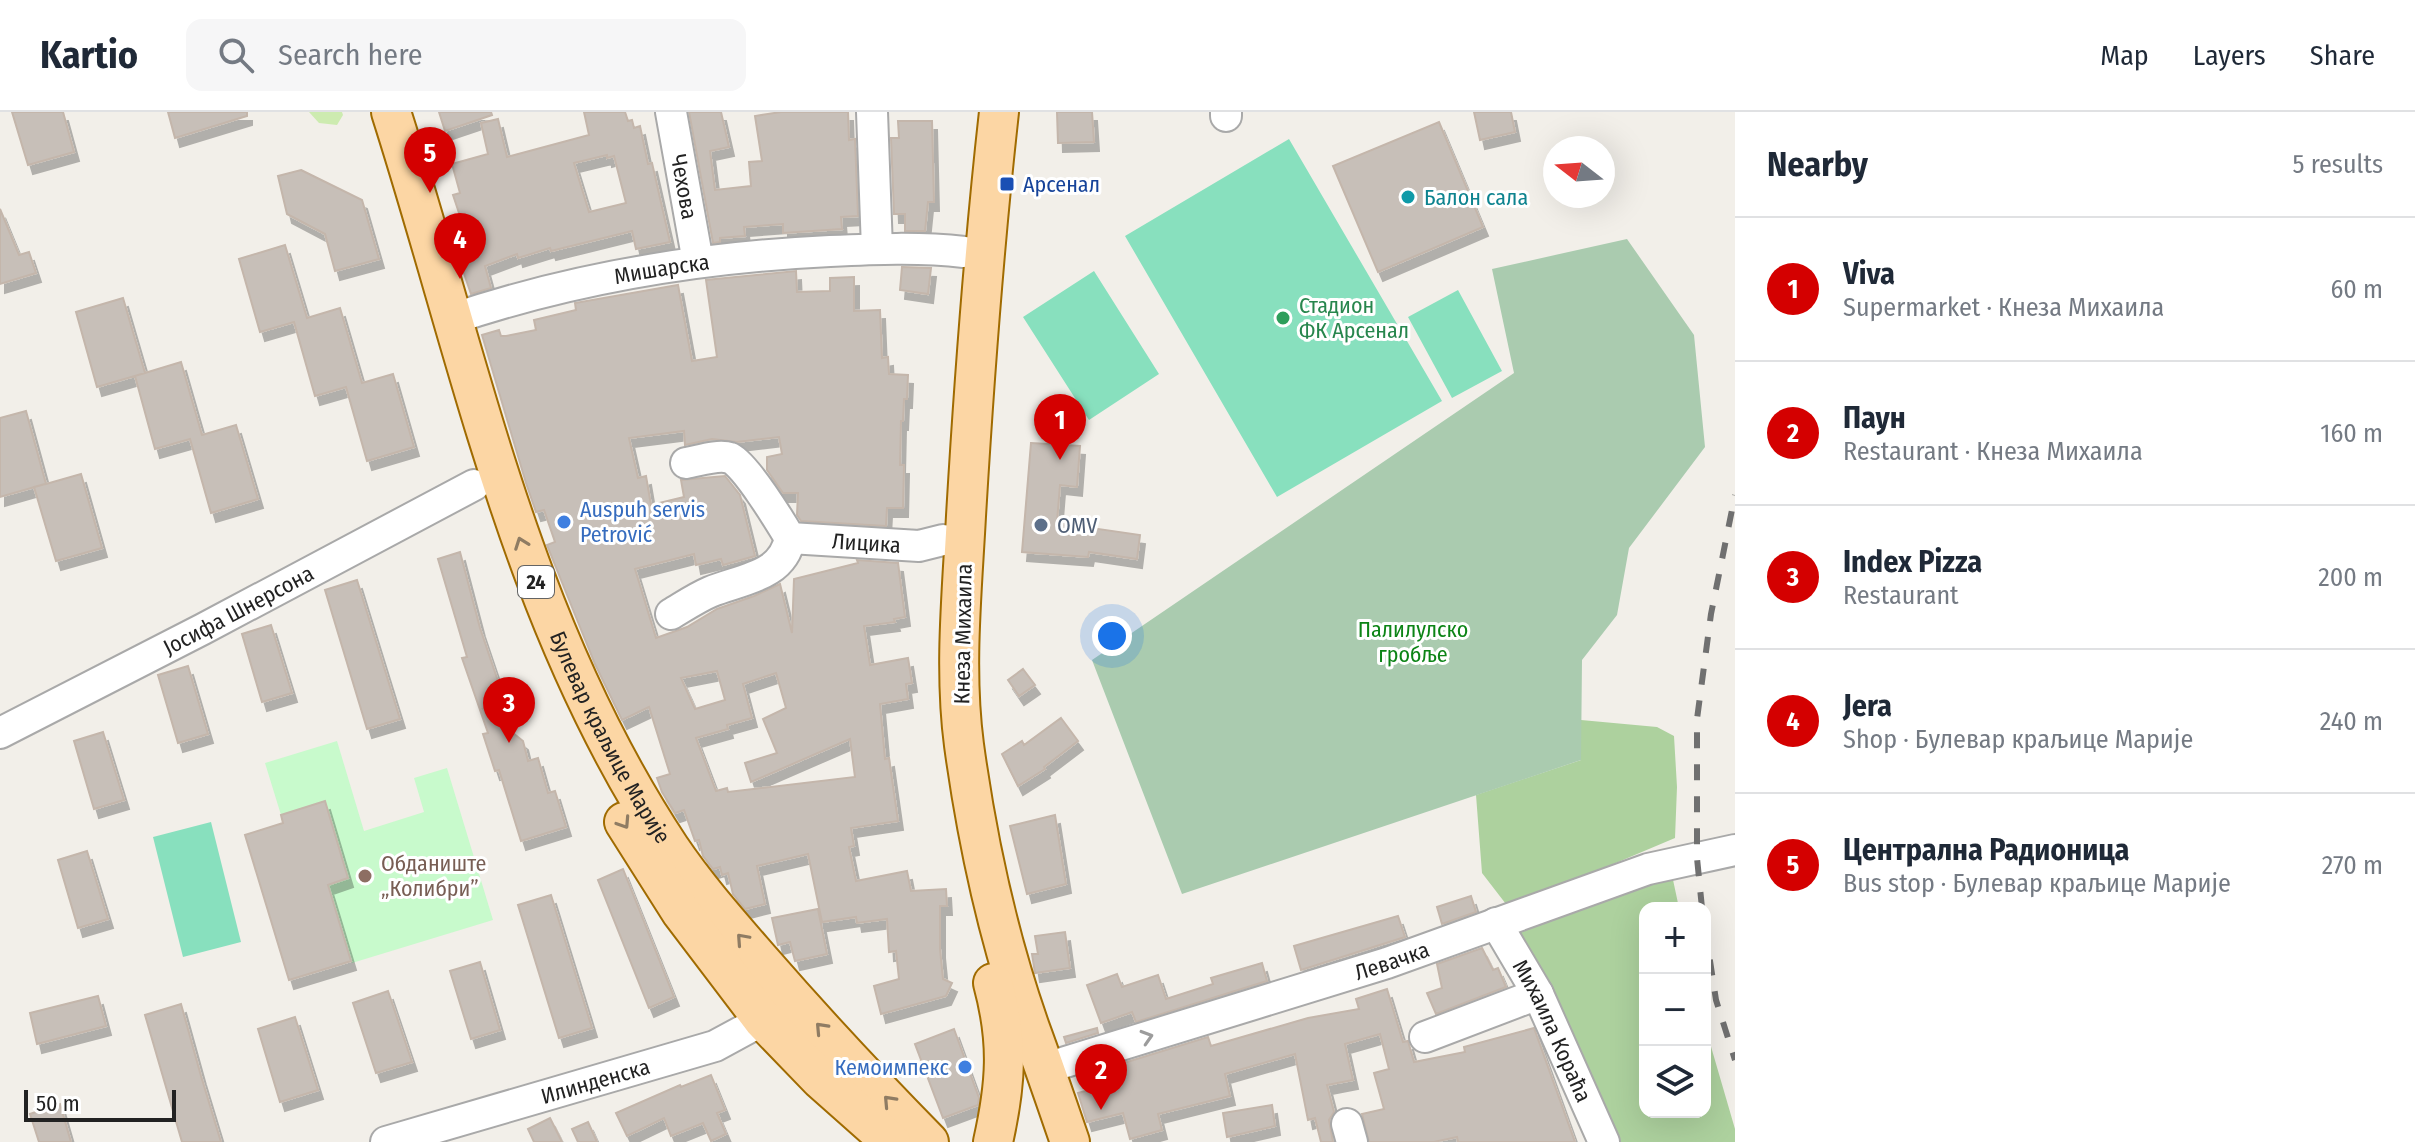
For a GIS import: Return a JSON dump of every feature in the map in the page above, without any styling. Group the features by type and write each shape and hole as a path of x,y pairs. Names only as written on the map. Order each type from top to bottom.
{"main road":[{"name":"Булевар краљице Марије","path":"365,112 474,485 536,653 608,797 673,900 778,1009 929,1142"},
{"name":"Булевар краљице Марије","path":"391,112 489,449 524,552 592,713 625,776 677,858 721,915 778,1009 809,1069 880,1136"},
{"name":"Кнеза Михаила","path":"978,112 964,252 937,633 940,737 956,836 1002,1016"},
{"name":"Кнеза Михаила","path":"999,112 977,353 960,674 964,743 981,849 1029,1026 1070,1142"},
{"path":"1002,1016 1014,1030 1023,1054 1046,1068"},
{"path":"994,1134 1004,1088 1006,1061 1002,1016"},
{"path":"994,1134 1005,1114 1022,1103 1031,1104 1046,1116 1056,1142"}],"street":[{"name":"Чехова","path":"671,112 698,262"},
{"path":"872,112 877,249"},
{"name":"Мишарска","path":"452,319 640,270 698,262 877,249 964,252"},
{"path":"671,614 708,593 776,566 788,550 790,538 772,508 735,460 723,457 686,463"},
{"name":"Јосифа Шнерсона","path":"0,733 474,485"},
{"name":"Лицика","path":"790,538 919,546 943,540"},
{"name":"Левачка","path":"1046,1068 1387,963 1648,869 1735,850"},
{"name":"Михаила Кораћа","path":"1496,923 1538,994 1604,1142"},
{"path":"1425,1037 1538,994"},
{"name":"Илинденска","path":"386,1142 715,1046 778,1009"}],"green space":[{"path":"309,112 342,112 343,115 337,125 319,123"},
{"name":"Стадион ФК Арсенал","path":"1289,139 1442,401 1277,497 1125,236"},
{"name":"Палилулско гробље","path":"1627,239 1694,335 1705,447 1629,548 1617,615 1582,660 1581,760 1182,894 1092,660 1514,373 1492,269"},
{"path":"1094,271 1159,374 1089,420 1023,317"},
{"path":"1458,290 1502,371 1452,398 1408,317"},
{"path":"1581,720 1657,727 1674,736 1677,787 1675,838 1509,908 1482,873 1476,795 1581,760"},
{"name":"Обданиште „Колибри”","path":"337,741 364,831 424,812 414,778 447,768 493,920 352,963 328,885 348,878 325,802 281,815 265,763"},
{"path":"211,822 241,942 183,957 153,837"},
{"path":"1672,875 1678,902 1639,902 1639,1118 1711,1118 1711,1047 1735,1129 1735,1142 1611,1142 1518,928"}],"building":[{"path":"12,112 63,112 74,152 28,165"},
{"path":"168,112 247,112 247,116 175,138"},
{"path":"439,112 491,112 492,115 445,131"},
{"path":"584,112 625,112 634,128 640,126 670,242 636,249 632,231 518,258 517,254 485,266 491,288 471,294 454,244 468,240 453,195 460,193 452,164 488,154 481,123 498,119 507,157 589,135","holes":["607,155 607,158 614,156 626,203 589,212 574,163"]},
{"path":"689,112 721,112 729,147 710,151 715,190 751,186 749,162 762,161 755,116 781,112 848,112 849,140 855,139 858,216 841,217 842,229 783,233 783,224 744,227 745,236 720,238 720,242 713,243"},
{"path":"1057,112 1092,112 1094,142 1058,143"},
{"path":"1474,112 1511,112 1515,132 1480,140"},
{"path":"898,121 932,121 934,202 928,202 925,231 905,231 905,214 894,214 891,138 899,138"},
{"name":"Балон сала","path":"1439,122 1483,227 1378,272 1333,166"},
{"path":"301,170 362,200 379,259 335,271 325,234 287,214 278,176"},
{"path":"0,209 19,255 29,252 36,273 0,284"},
{"path":"285,245 307,318 340,308 362,383 393,374 414,447 367,461 346,387 315,396 294,322 260,332 239,259"},
{"path":"902,267 931,268 928,294 900,290"},
{"path":"796,271 797,292 830,291 830,278 854,277 854,311 880,310 882,358 888,357 889,374 908,375 907,399 904,399 901,421 903,508 887,508 886,526 801,521 797,515 798,493 783,493 767,470 767,457 782,454 779,437 737,442 712,439 685,445 684,431 629,438 638,478 646,476 651,505 684,497 681,480 725,476 740,495 755,556 723,565 721,559 696,565 694,554 635,569 656,638 780,584 792,633 794,579 858,563 857,560 898,563 905,617 894,619 895,622 864,626 870,665 908,658 912,683 906,684 908,699 880,704 885,759 889,758 898,821 851,828 854,846 849,847 856,881 907,871 911,891 946,889 947,906 940,906 940,949 943,979 952,983 946,996 881,1014 874,986 899,979 896,951 889,952 887,919 857,923 856,917 822,922 808,854 757,866 765,904 745,909 733,894 728,873 722,875 720,867 713,869 703,856 699,840 695,841 684,810 675,813 662,792 657,778 670,774 649,707 622,720 595,664 547,545 555,542 544,510 536,512 526,483 482,335 499,330 501,336 506,336 536,330 534,320 576,310 575,303 678,285 692,361 717,357 706,280","holes":["717,671 725,700 695,709 681,678","776,673 786,708 763,719 777,753 745,763 751,782 850,739 855,777 716,791 696,738 752,718 743,684"]},
{"path":"123,298 145,373 97,387 76,312"},
{"path":"181,362 202,435 236,425 258,499 211,513 190,439 155,449 135,376"},
{"path":"26,411 46,484 81,474 102,548 56,561 34,487 0,497 0,418"},
{"path":"1031,443 1080,446 1077,487 1060,485 1057,522 1140,535 1137,559 1089,552 1088,557 1022,552"},
{"path":"460,552 480,628 505,702 483,709 523,741 528,761 538,758 548,793 555,791 566,827 521,841 499,770 495,771 483,734 488,733 462,658 467,657 438,559"},
{"path":"357,580 400,719 367,729 325,590"},
{"path":"271,625 292,693 262,702 242,634"},
{"path":"188,666 208,734 178,743 158,675"},
{"path":"1023,669 1035,685 1019,696 1008,680"},
{"path":"1061,718 1078,741 1045,769 1018,786 1002,754 1022,741 1024,745"},
{"path":"103,732 124,800 94,809 74,741"},
{"path":"325,801 348,878 328,885 351,961 289,980 245,835 283,823 281,815"},
{"path":"1055,815 1066,884 1027,894 1010,826"},
{"path":"87,851 108,919 78,928 58,860"},
{"path":"623,869 674,997 649,1008 598,880"},
{"path":"551,895 592,1028 559,1038 518,905"},
{"path":"1471,896 1476,912 1442,924 1437,907"},
{"path":"818,909 827,954 795,961 790,942 778,945 772,918"},
{"path":"1398,916 1405,937 1301,970 1294,946"},
{"path":"1065,932 1070,968 1035,973 1032,954 1038,954 1035,936"},
{"path":"1482,948 1493,970 1498,968 1506,987 1436,1014 1427,993 1442,988 1437,964"},
{"path":"480,962 500,1030 471,1039 450,971"},
{"path":"1262,963 1267,981 1136,1022 1132,1012 1101,1023 1087,985 1117,974 1122,987 1158,975 1166,999 1213,984 1211,978"},
{"path":"1387,989 1403,1042 1408,1041 1414,1062 1465,1052 1464,1047 1534,1028 1575,1142 1458,1142 1457,1137 1434,1142 1369,1142 1362,1114 1384,1109 1374,1073 1389,1069 1380,1034 1345,1044 1353,1080 1327,1085 1334,1112 1329,1120 1333,1142 1321,1142 1315,1118 1308,1120 1295,1054 1225,1074 1230,1096 1158,1114 1162,1130 1130,1139 1123,1113 1087,1122 1078,1093 1105,1086 1101,1070 1208,1037 1211,1046 1308,1018 1359,1009 1356,999"},
{"path":"388,991 412,1062 376,1073 353,1003"},
{"path":"98,996 106,1026 37,1044 30,1013"},
{"path":"181,1004 221,1142 182,1142 145,1015"},
{"path":"295,1017 318,1090 280,1102 258,1029"},
{"path":"1097,1028 1098,1033 1066,1043 1064,1037"},
{"path":"954,1029 979,1098 978,1105 943,1118 915,1044"},
{"path":"711,1075 725,1110 717,1113 726,1134 711,1141 703,1123 671,1136 664,1118 627,1136 616,1113"},
{"path":"60,1104 71,1142 39,1142 30,1114"},
{"path":"1272,1105 1275,1126 1227,1137 1223,1113"},
{"path":"550,1118 562,1142 534,1142 528,1129"},
{"path":"588,1122 597,1142 578,1142 572,1129"}],"railway":[{"path":"1701,902 1697,858 1697,719 1711,614 1735,495"},
{"path":"1711,967 1716,1000 1735,1060"}],"place":[{"name":"Арсенал","path":"1007,184"},
{"name":"Централна Радионица","path":"430,193"},
{"name":"Балон сала","path":"1408,197"},
{"name":"Jera","path":"460,279"},
{"name":"Стадион ФК Арсенал","path":"1283,318"},
{"name":"Viva","path":"1060,460"},
{"name":"Auspuh servis Petrović","path":"564,522"},
{"name":"OMV","path":"1041,525"},
{"name":"Index Pizza","path":"509,743"},
{"name":"Обданиште „Колибри”","path":"365,876"},
{"name":"Кемоимпекс","path":"965,1067"},
{"name":"Паун","path":"1101,1110"}]}
